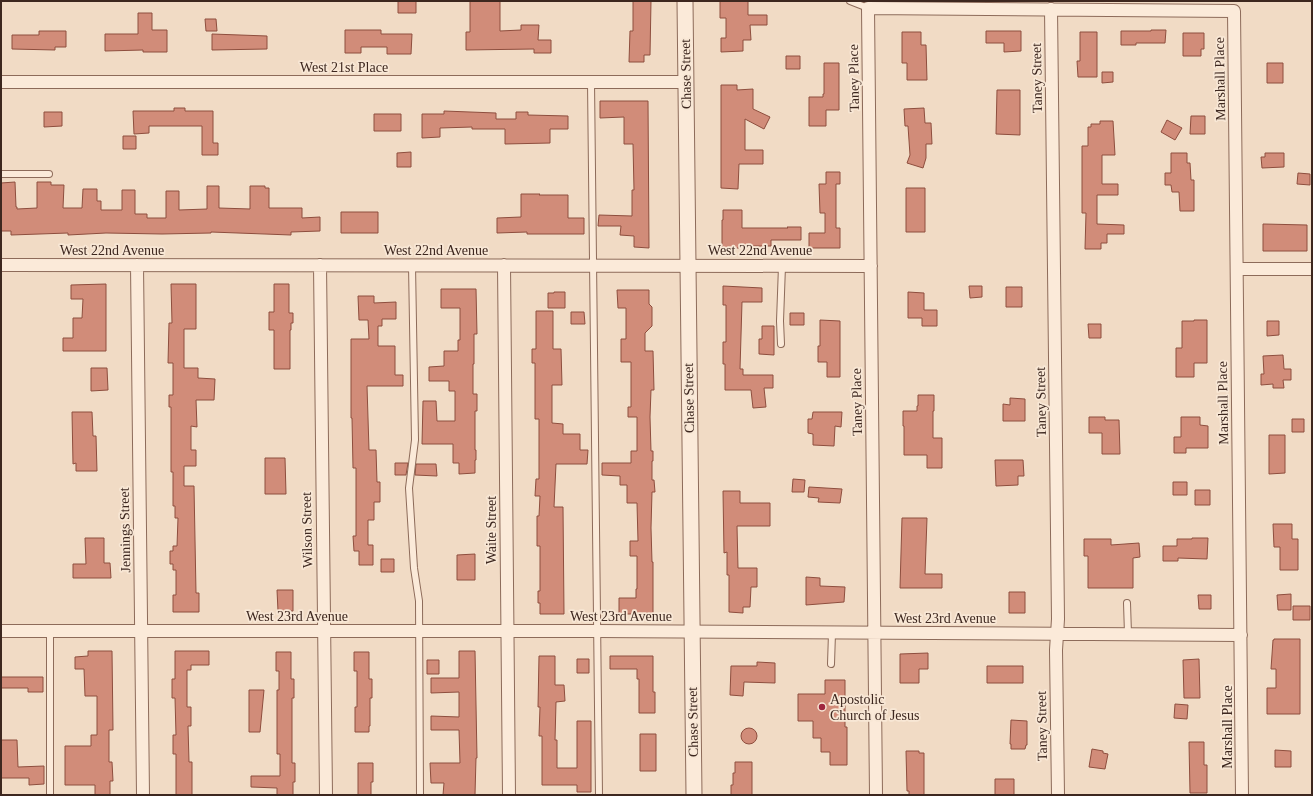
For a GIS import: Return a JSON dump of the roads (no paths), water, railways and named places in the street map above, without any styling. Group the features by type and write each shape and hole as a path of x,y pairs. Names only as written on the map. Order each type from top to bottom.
{"street":[{"name":"Chase Street","path":"685,1 694,795"},
{"path":"868,8 1051,9"},
{"name":"Taney Place","path":"868,8 876,795"},
{"name":"Marshall Place","path":"1051,9 1234,11 1242,795"},
{"name":"Taney Street","path":"1051,9 1058,611 1058,795"},
{"name":"West 21st Place","path":"1,82 686,82"},
{"name":"West 22nd Avenue","path":"1,265 871,266"},
{"name":"Jennings Street","path":"137,265 143,795"},
{"name":"Wilson Street","path":"320,265 326,795"},
{"name":"Waite Street","path":"504,265 509,795"},
{"path":"1237,269 1312,270"},
{"name":"West 23rd Avenue","path":"1,631 597,631 1241,635"}],"lane":[{"path":"850,1 868,8"},
{"path":"591,82 599,795"},
{"path":"1,174 49,174"},
{"path":"412,265 415,440 409,488 414,568 419,601 420,795"},
{"path":"781,344 780,321 782,266"},
{"path":"1127,603 1128,634"},
{"path":"50,631 50,795"},
{"path":"831,664 832,633"}],"place":[{"name":"Apostolic Church of Jesus","path":"822,707"}]}
